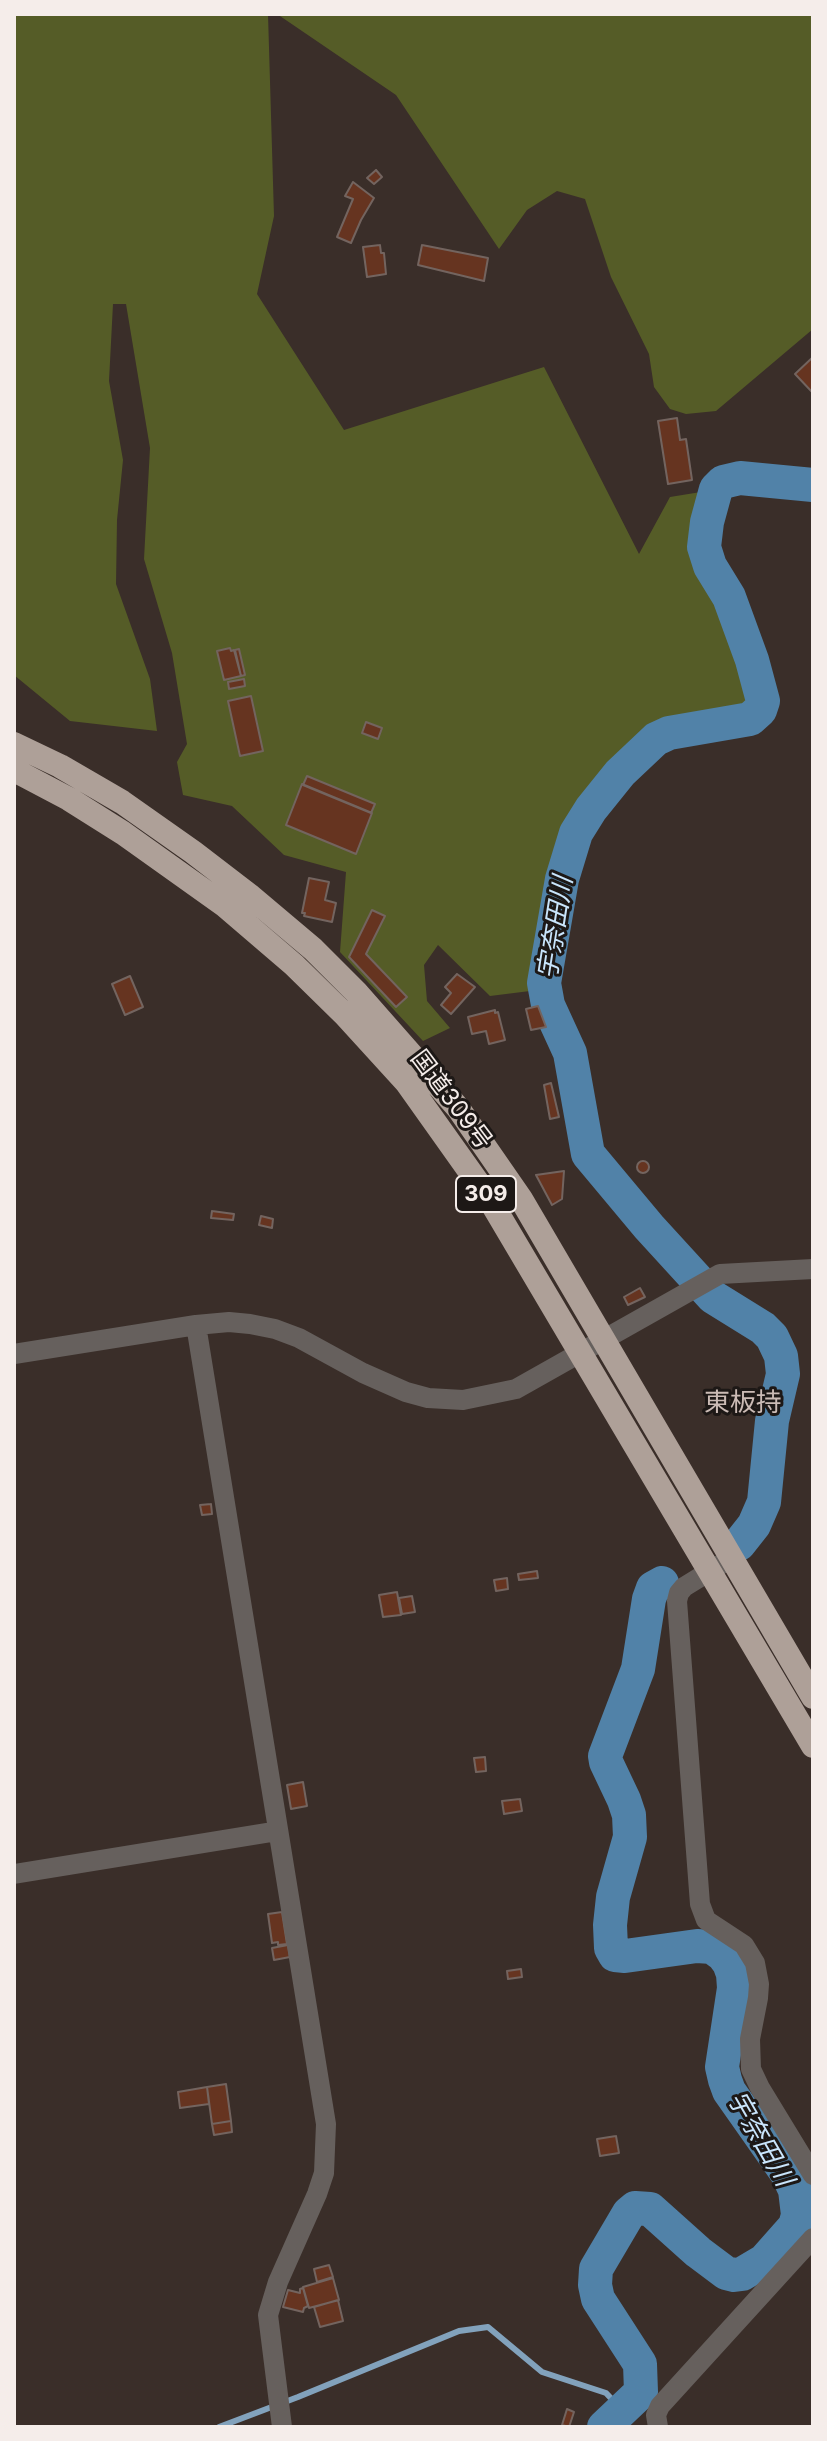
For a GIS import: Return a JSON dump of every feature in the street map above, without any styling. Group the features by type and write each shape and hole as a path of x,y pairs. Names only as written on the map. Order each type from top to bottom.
{"highway":[{"name":"国道309号","path":"14,744 122,802 193,852 313,949 356,992 458,1108 521,1199 813,1697"},
{"name":"国道309号","path":"14,770 69,799 123,833 224,905 283,955 345,1015 407,1083 488,1197 813,1746"}],"street":[{"path":"14,1354 229,1322 275,1329 299,1338 386,1385 428,1398 481,1397 516,1389 720,1274 813,1269"},
{"path":"196,1325 326,2134 324,2173 278,2282 268,2315 282,2427"},
{"path":"732,1558 684,1587 677,1601 700,1904 706,1920 744,1945 755,1963 759,1984 750,2039 751,2069 813,2175"},
{"path":"14,1874 278,1831"},
{"path":"658,2427 656,2415 660,2406 813,2238"}],"green space":[{"path":"14,14 268,14 274,216 257,294 344,430 544,367 639,554 670,497 707,491 710,506 700,522 697,539 704,581 752,666 764,695 750,723 668,741 600,802 573,840 555,933 554,988 490,996 438,945 424,965 427,1001 450,1028 423,1041 340,952 346,872 284,855 232,806 183,795 177,762 187,744 172,653 144,559 150,448 126,304 113,304 109,381 123,460 117,520 116,584 150,679 157,731 70,721 14,675"},
{"path":"277,14 813,14 813,329 716,411 686,414 670,409 654,387 649,354 611,277 585,199 557,191 527,210 499,249 396,95"}],"building":[{"path":"376,170 382,177 374,184 367,178"},
{"path":"353,182 374,198 351,243 337,237 353,199 345,196"},
{"path":"380,245 386,274 367,277 363,247"},
{"path":"422,245 488,258 484,281 418,265"},
{"path":"813,357 813,393 795,374"},
{"path":"677,418 680,440 686,439 692,480 668,484 658,421"},
{"path":"239,649 245,675 241,676 235,650"},
{"path":"234,650 241,676 224,680 217,651"},
{"path":"244,679 245,686 229,689 228,682"},
{"path":"251,696 263,751 240,756 228,701"},
{"path":"366,722 382,728 378,739 362,733"},
{"path":"307,776 375,804 371,813 303,785"},
{"path":"302,784 372,813 356,854 286,825"},
{"path":"309,878 329,882 325,900 336,903 332,922 302,913"},
{"path":"372,910 385,916 366,954 407,997 396,1007 349,957"},
{"path":"457,974 475,987 451,1014 441,1005 451,993 445,987"},
{"path":"130,976 143,1007 125,1015 112,984"},
{"path":"538,1006 546,1027 531,1030 526,1009"},
{"path":"495,1010 505,1040 489,1044 486,1031 472,1034 468,1017"},
{"path":"551,1083 559,1117 550,1119 544,1085"},
{"path":"643,1161 649,1167 643,1173 637,1167"},
{"path":"564,1171 562,1199 552,1205 536,1175"},
{"path":"212,1211 234,1214 233,1220 211,1218"},
{"path":"261,1216 273,1219 272,1228 259,1225"},
{"path":"640,1288 645,1297 628,1305 624,1297"},
{"path":"211,1504 212,1514 202,1515 200,1505"},
{"path":"537,1571 538,1578 519,1580 518,1574"},
{"path":"507,1578 508,1589 496,1591 494,1580"},
{"path":"397,1592 401,1615 383,1617 379,1595"},
{"path":"412,1596 415,1612 402,1614 399,1598"},
{"path":"485,1757 486,1771 476,1772 474,1758"},
{"path":"303,1782 307,1806 291,1809 287,1785"},
{"path":"520,1799 522,1811 504,1814 502,1801"},
{"path":"282,1912 287,1944 278,1945 278,1942 272,1943 268,1914"},
{"path":"288,1945 290,1957 274,1960 272,1948"},
{"path":"521,1969 522,1977 508,1979 507,1971"},
{"path":"226,2084 231,2121 212,2124 207,2087"},
{"path":"207,2087 209,2104 180,2108 178,2092"},
{"path":"231,2121 232,2132 214,2135 212,2124"},
{"path":"616,2136 619,2153 600,2156 597,2139"},
{"path":"329,2265 333,2277 317,2282 314,2269"},
{"path":"333,2278 339,2300 309,2308 303,2287"},
{"path":"303,2288 308,2306 303,2312 283,2307 288,2290 300,2293"},
{"path":"338,2300 343,2321 320,2327 314,2307"},
{"path":"567,2409 574,2412 569,2427 562,2425"}],"waterway":[{"name":"宇奈田川","path":"739,1544 754,1525 764,1502 772,1421 783,1374 781,1356 772,1337 763,1328 713,1297 588,1154 570,1053 548,1005 544,983 562,879 576,833 591,809 620,773 656,739 669,733 750,719 760,710 763,701 752,660 729,597 710,566 704,547 716,489 723,482 740,478 813,485"},
{"name":"宇奈田川","path":"604,2427 641,2392 640,2364 598,2299 595,2285 596,2269 629,2213 635,2208 650,2209 698,2252 726,2273 734,2275 742,2274 764,2261 795,2226 798,2215 795,2190 788,2175 729,2091 725,2080 722,2067 734,1988 729,1963 712,1947 697,1946 625,1956 615,1955 611,1948 613,1897 630,1837 629,1815 605,1756 638,1669 649,1599 653,1588 662,1583"},
{"path":"219,2427 459,2331 488,2327 542,2372 606,2393 623,2411"}],"district":[{"name":"東板持","path":"743,1403"}]}
